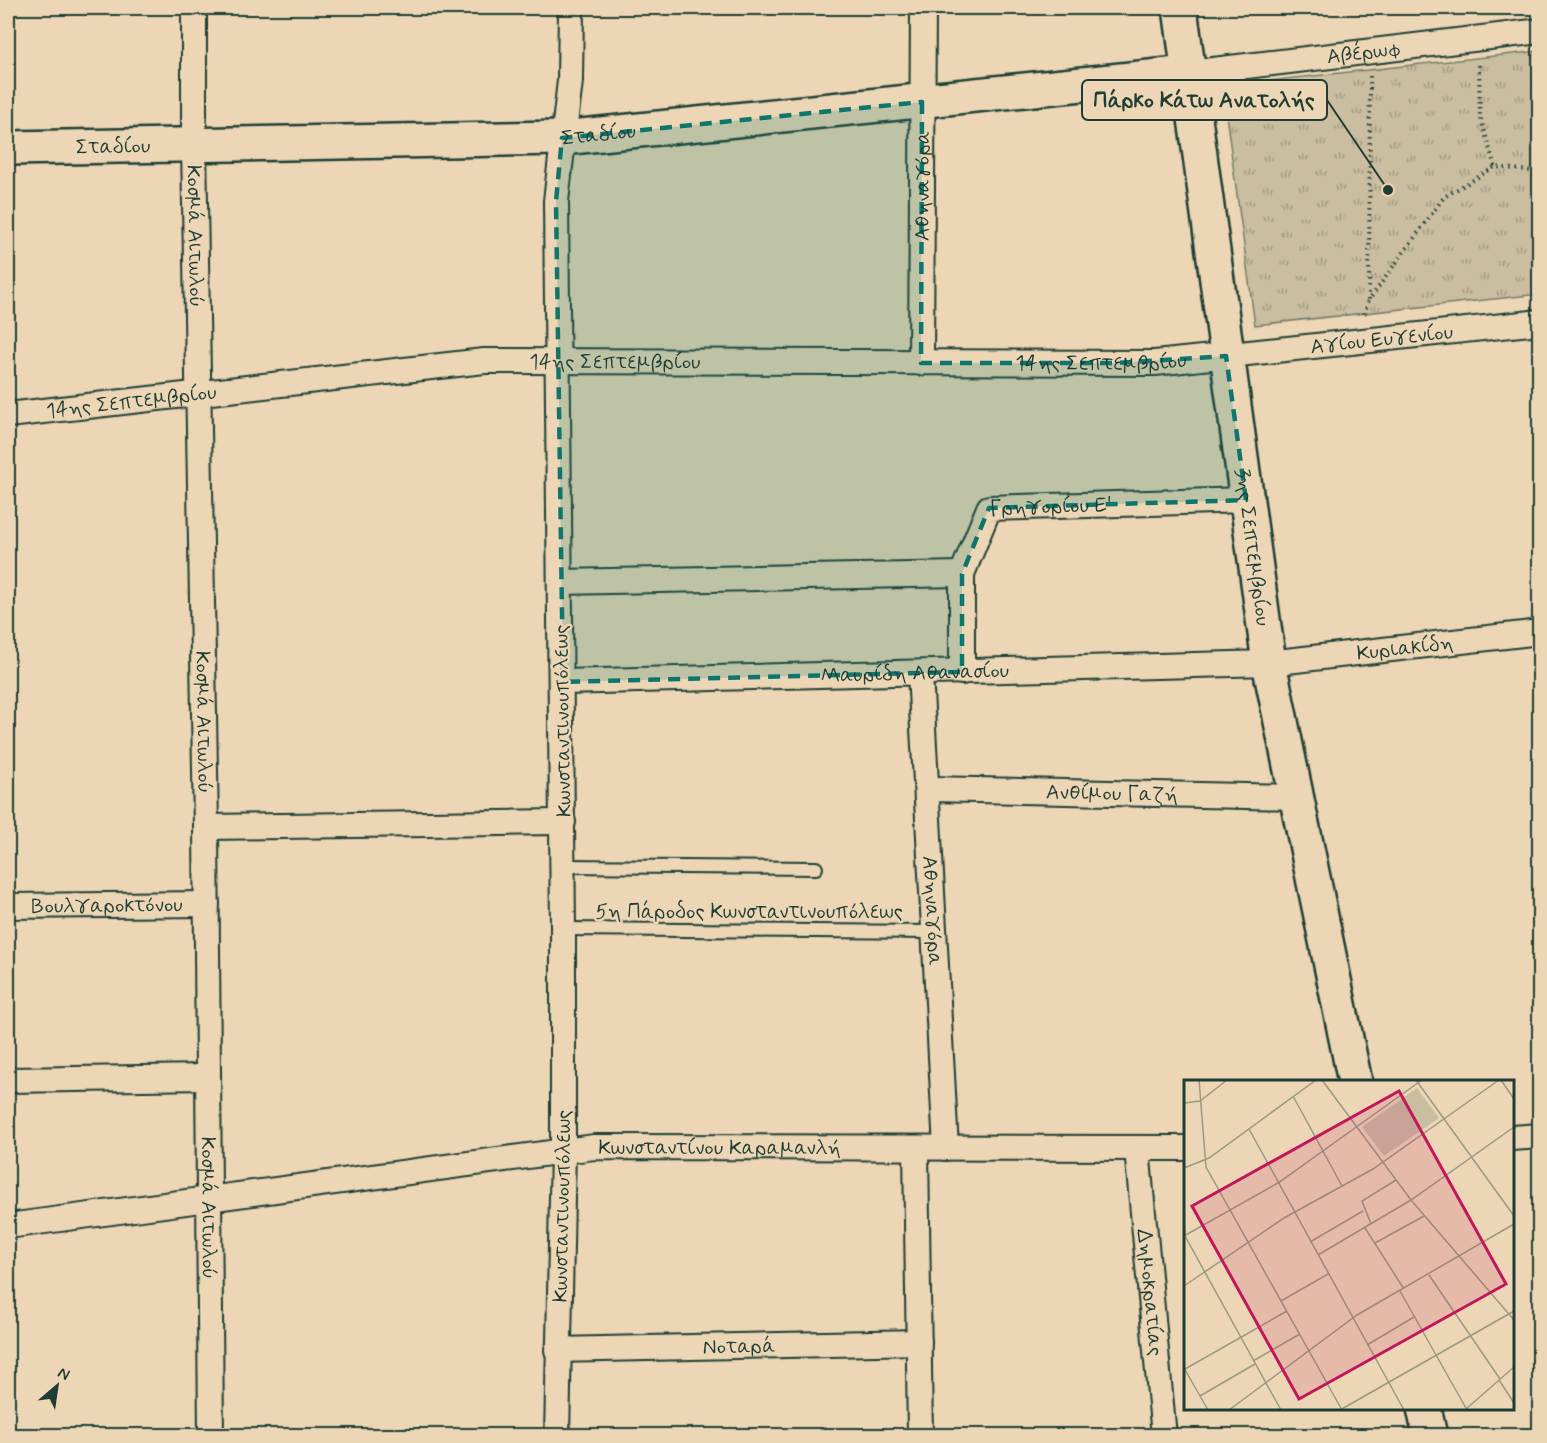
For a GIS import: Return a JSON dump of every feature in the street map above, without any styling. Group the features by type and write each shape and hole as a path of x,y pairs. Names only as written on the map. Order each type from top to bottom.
{"street":[{"name":"Κοσμά Αιτωλού","path":"194,8 194,146 207,904 211,1436"},
{"name":"Κωνσταντινουπόλεως","path":"557,1436 557,1350 563,1150 563,822 556,201 572,61 571,8"},
{"name":"Αθηναγόρα","path":"921,363 923,8"},
{"name":"3ης Σεπτεμβρίου","path":"1180,8 1269,663 1355,1080"},
{"name":"Αβέρωφ","path":"1188,72 1539,31"},
{"name":"Σταδίου","path":"8,148 562,138 922,102 1188,72"},
{"name":"Αγίου Ευγενίου","path":"1226,356 1539,322"},
{"name":"14ης Σεπτεμβρίου","path":"8,415 460,363 1145,363 1226,356"},
{"name":"Γρηγορίου Ε'","path":"962,672 962,574 989,508 1246,500"},
{"path":"560,582 962,574"},
{"name":"Κυριακίδη","path":"1269,663 1539,632"},
{"name":"Μαυρίδη Αθανασίου","path":"562,682 1269,663"},
{"name":"Αθηναγόρα","path":"920,674 946,1148"},
{"name":"Ανθίμου Γαζή","path":"928,789 1296,797"},
{"path":"206,827 563,822"},
{"name":"Βουλγαροκτόνου","path":"8,906 207,904"},
{"path":"8,1080 208,1077"},
{"path":"1514,1138 1539,1136"},
{"name":"Κωνσταντίνου Καραμανλή","path":"8,1226 563,1150 656,1145 1184,1148"},
{"path":"916,1148 920,1436"},
{"name":"Δημοκρατίας","path":"1137,1149 1164,1436"},
{"name":"Νοταρά","path":"557,1350 919,1342"},
{"path":"1424,1410 1430,1436"}],"lane":[{"path":"563,866 816,868"},
{"name":"5η Πάροδος Κωνσταντινουπόλεως","path":"563,929 934,932"}],"path":[{"path":"1477,39 1480,116 1495,167"},
{"path":"1370,51 1369,300 1444,197 1495,167 1539,172"}],"highlighted area":[{"path":"922,102 921,363 1116,363 1226,356 1246,500 989,508 962,574 962,672 563,682 556,201 562,138"}],"green space":[{"path":"1539,51 1539,294 1255,325 1222,86"}],"place":[{"name":"Πάρκο Κάτω Ανατολής","path":"1388,190"}]}
